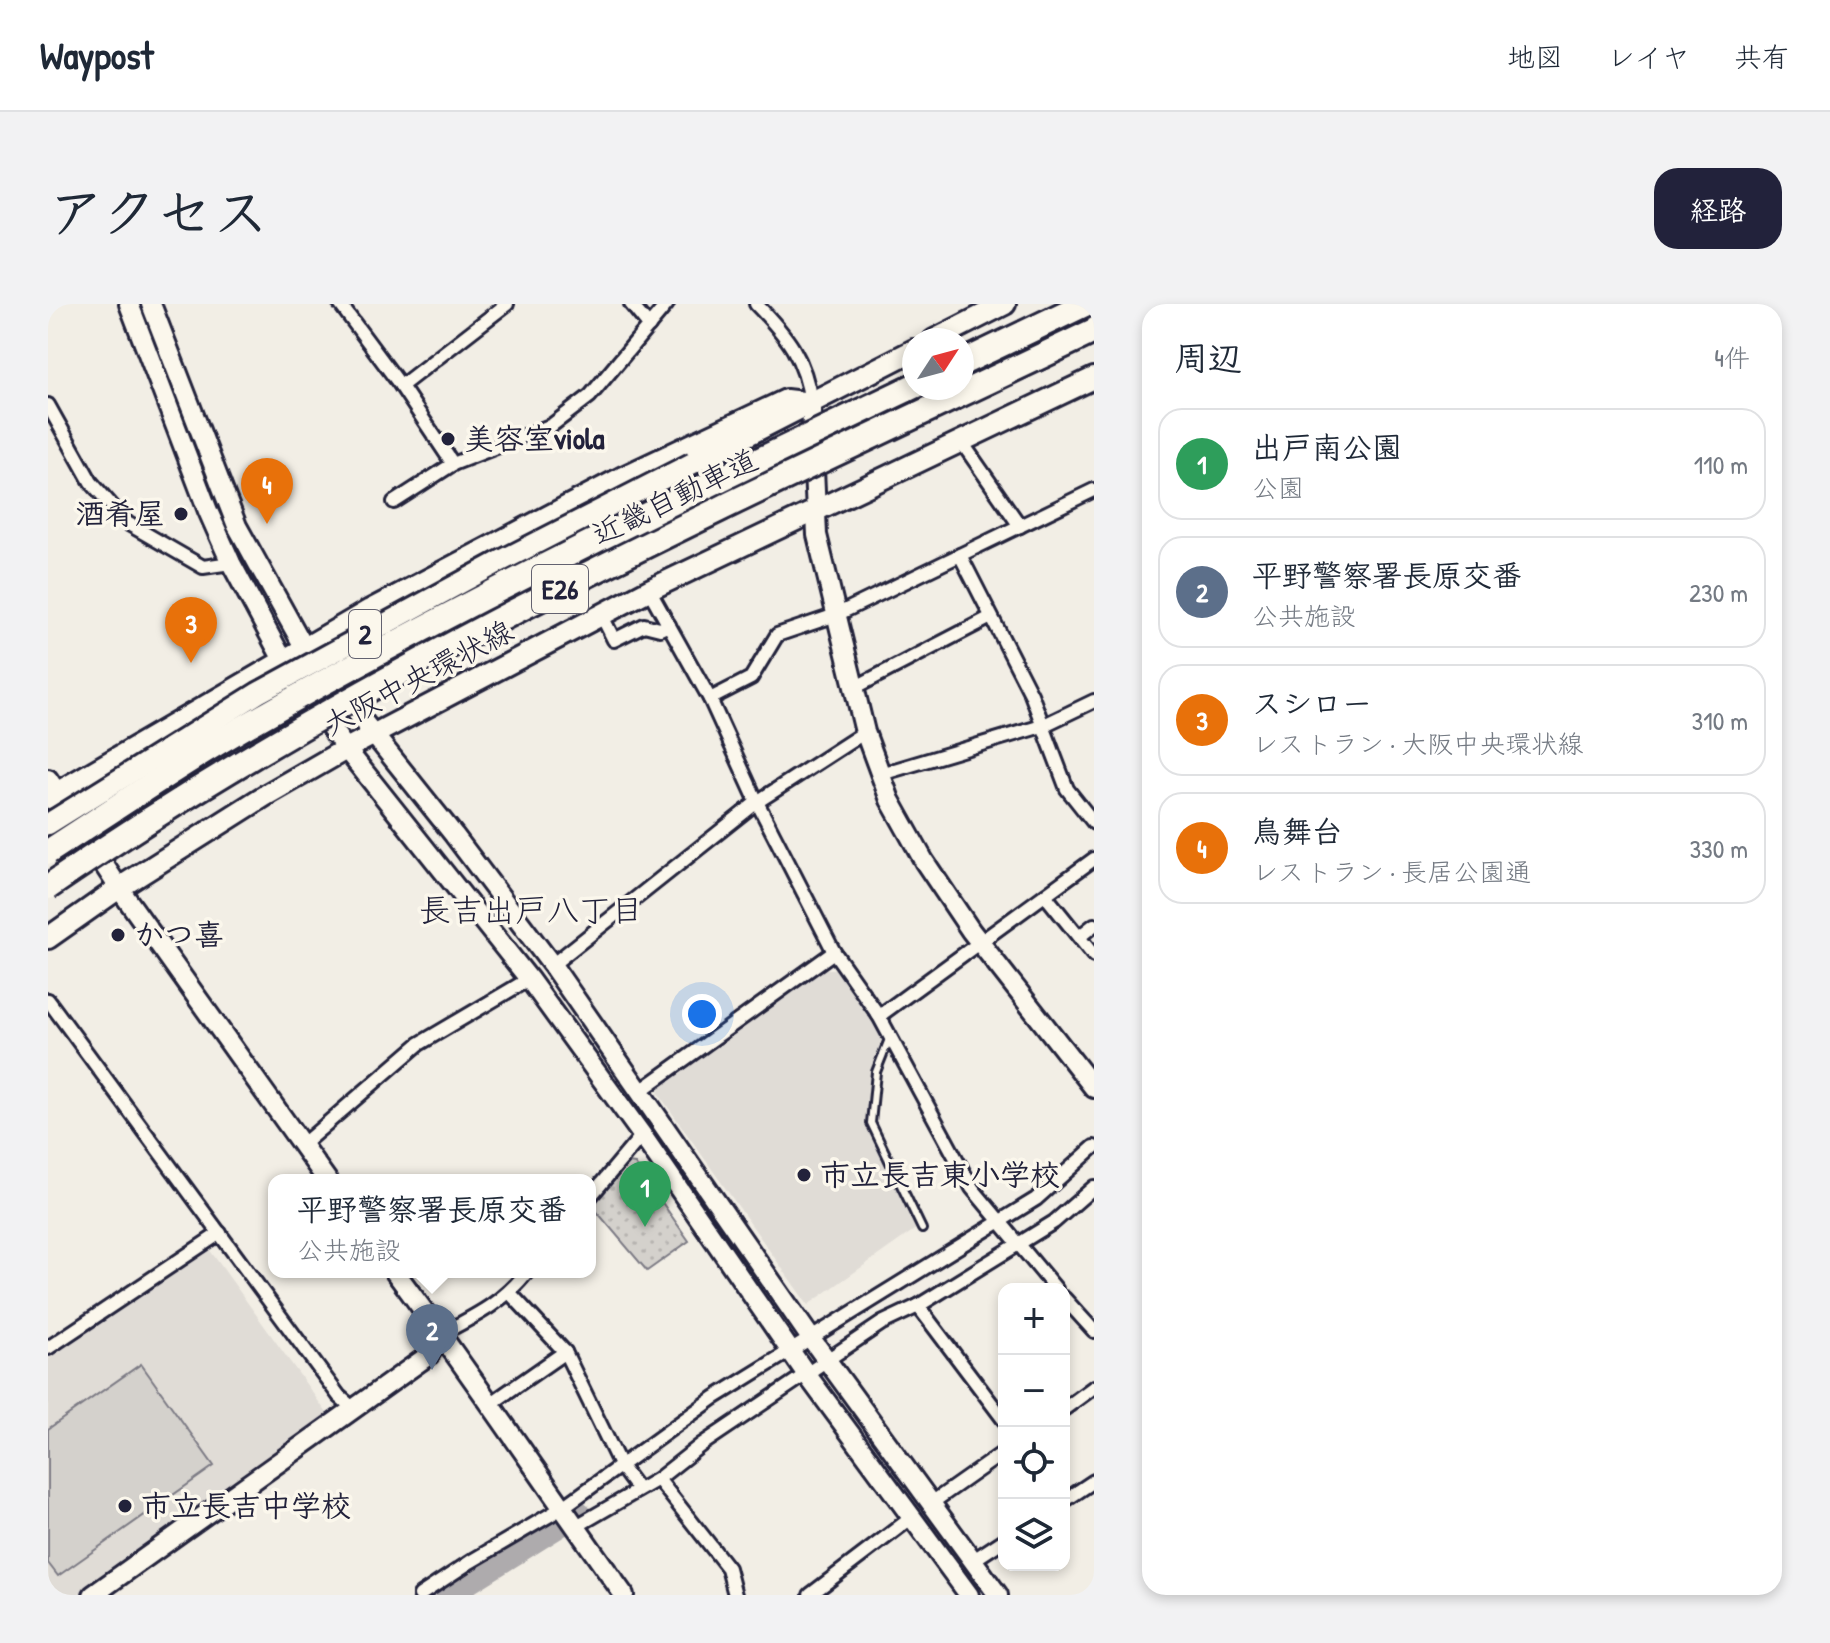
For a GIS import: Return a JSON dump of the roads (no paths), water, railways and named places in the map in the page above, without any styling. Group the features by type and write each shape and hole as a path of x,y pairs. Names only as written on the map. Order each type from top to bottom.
{"highway":[{"path":"974,357 1085,304"},
{"name":"近畿自動車道","path":"48,887 275,743 457,643 686,526 1094,331"},
{"name":"近畿自動車道","path":"48,852 259,718 469,603 676,499 902,392"}],"main road":[{"path":"958,328 1005,304"},
{"name":"大阪中央環状線","path":"48,824 258,693 499,562 902,356"},
{"name":"大阪中央環状線","path":"48,938 119,888 266,795 346,749 601,614 1094,378"},
{"name":"2","path":"51,790 304,647 623,477 786,400 811,403"}],"street":[{"path":"129,304 208,511 231,563 283,660 346,749 529,979 642,1135 807,1375 969,1595"},
{"path":"151,304 237,526 304,647 454,835 552,965 810,1337 998,1595"},
{"path":"340,304 401,386 453,464"},
{"path":"401,386 507,304"},
{"path":"631,304 649,326"},
{"path":"394,502 453,464 552,425 590,396 667,304"},
{"path":"756,304 786,335 807,377 817,535 865,732 890,800 924,861 979,942 1094,1088"},
{"path":"48,405 91,482 127,523 203,567 231,563"},
{"path":"961,441 1020,526"},
{"path":"710,699 751,678 777,635 836,615 1094,490"},
{"path":"960,555 1031,694 1067,789 1094,823"},
{"path":"640,595 644,625"},
{"path":"640,595 669,625 710,699 757,802 834,952 879,1016 972,1188 1051,1283"},
{"path":"601,614 614,640 644,625 660,629 669,625"},
{"path":"854,688 991,617"},
{"path":"881,774 1042,726 1094,701"},
{"path":"552,965 757,802 865,732"},
{"path":"51,790 323,1174"},
{"path":"879,1016 1094,859"},
{"path":"1045,895 1094,956"},
{"path":"1079,937 1094,925"},
{"path":"639,1092 834,952"},
{"path":"302,1145 419,1044 529,979"},
{"path":"48,1000 339,1396 354,1409"},
{"path":"596,1190 642,1135"},
{"path":"420,1595 562,1508 714,1398 1036,1199 1094,1147"},
{"path":"575,1527 658,1479 701,1445 882,1323 918,1306 1054,1222 1094,1187"},
{"path":"48,1348 220,1233"},
{"path":"399,1278 624,1595"},
{"path":"93,1595 429,1355 441,1334 493,1306 510,1293 522,1278"},
{"path":"510,1293 565,1352 621,1467 638,1490"},
{"path":"1070,1305 1094,1331"},
{"path":"918,1306 998,1412"},
{"path":"489,1405 565,1352"},
{"path":"1070,1405 1094,1387"},
{"path":"930,1504 998,1456"},
{"path":"658,1479 728,1568 735,1595"},
{"path":"1067,1499 1094,1481"},
{"path":"810,1595 911,1518"},
{"path":"972,1561 998,1544"}],"lane":[{"path":"259,706 313,702 351,715 374,735"},
{"path":"199,729 247,710"},
{"path":"890,1035 876,1072 871,1123 922,1229"}],"waterway":[{"path":"448,1595 579,1513"}],"place":[{"name":"美容室viola","path":"448,439"},
{"name":"酒肴屋","path":"181,514"},
{"name":"鳥舞台","path":"267,524"},
{"name":"スシロー","path":"191,663"},
{"name":"かつ喜","path":"118,935"},
{"name":"市立長吉東小学校","path":"804,1175"},
{"name":"出戸南公園","path":"645,1227"},
{"name":"平野警察署長原交番","path":"432,1370"},
{"name":"市立長吉中学校","path":"125,1506"}],"district":[{"name":"長吉出戸八丁目","path":"531,910"}]}
